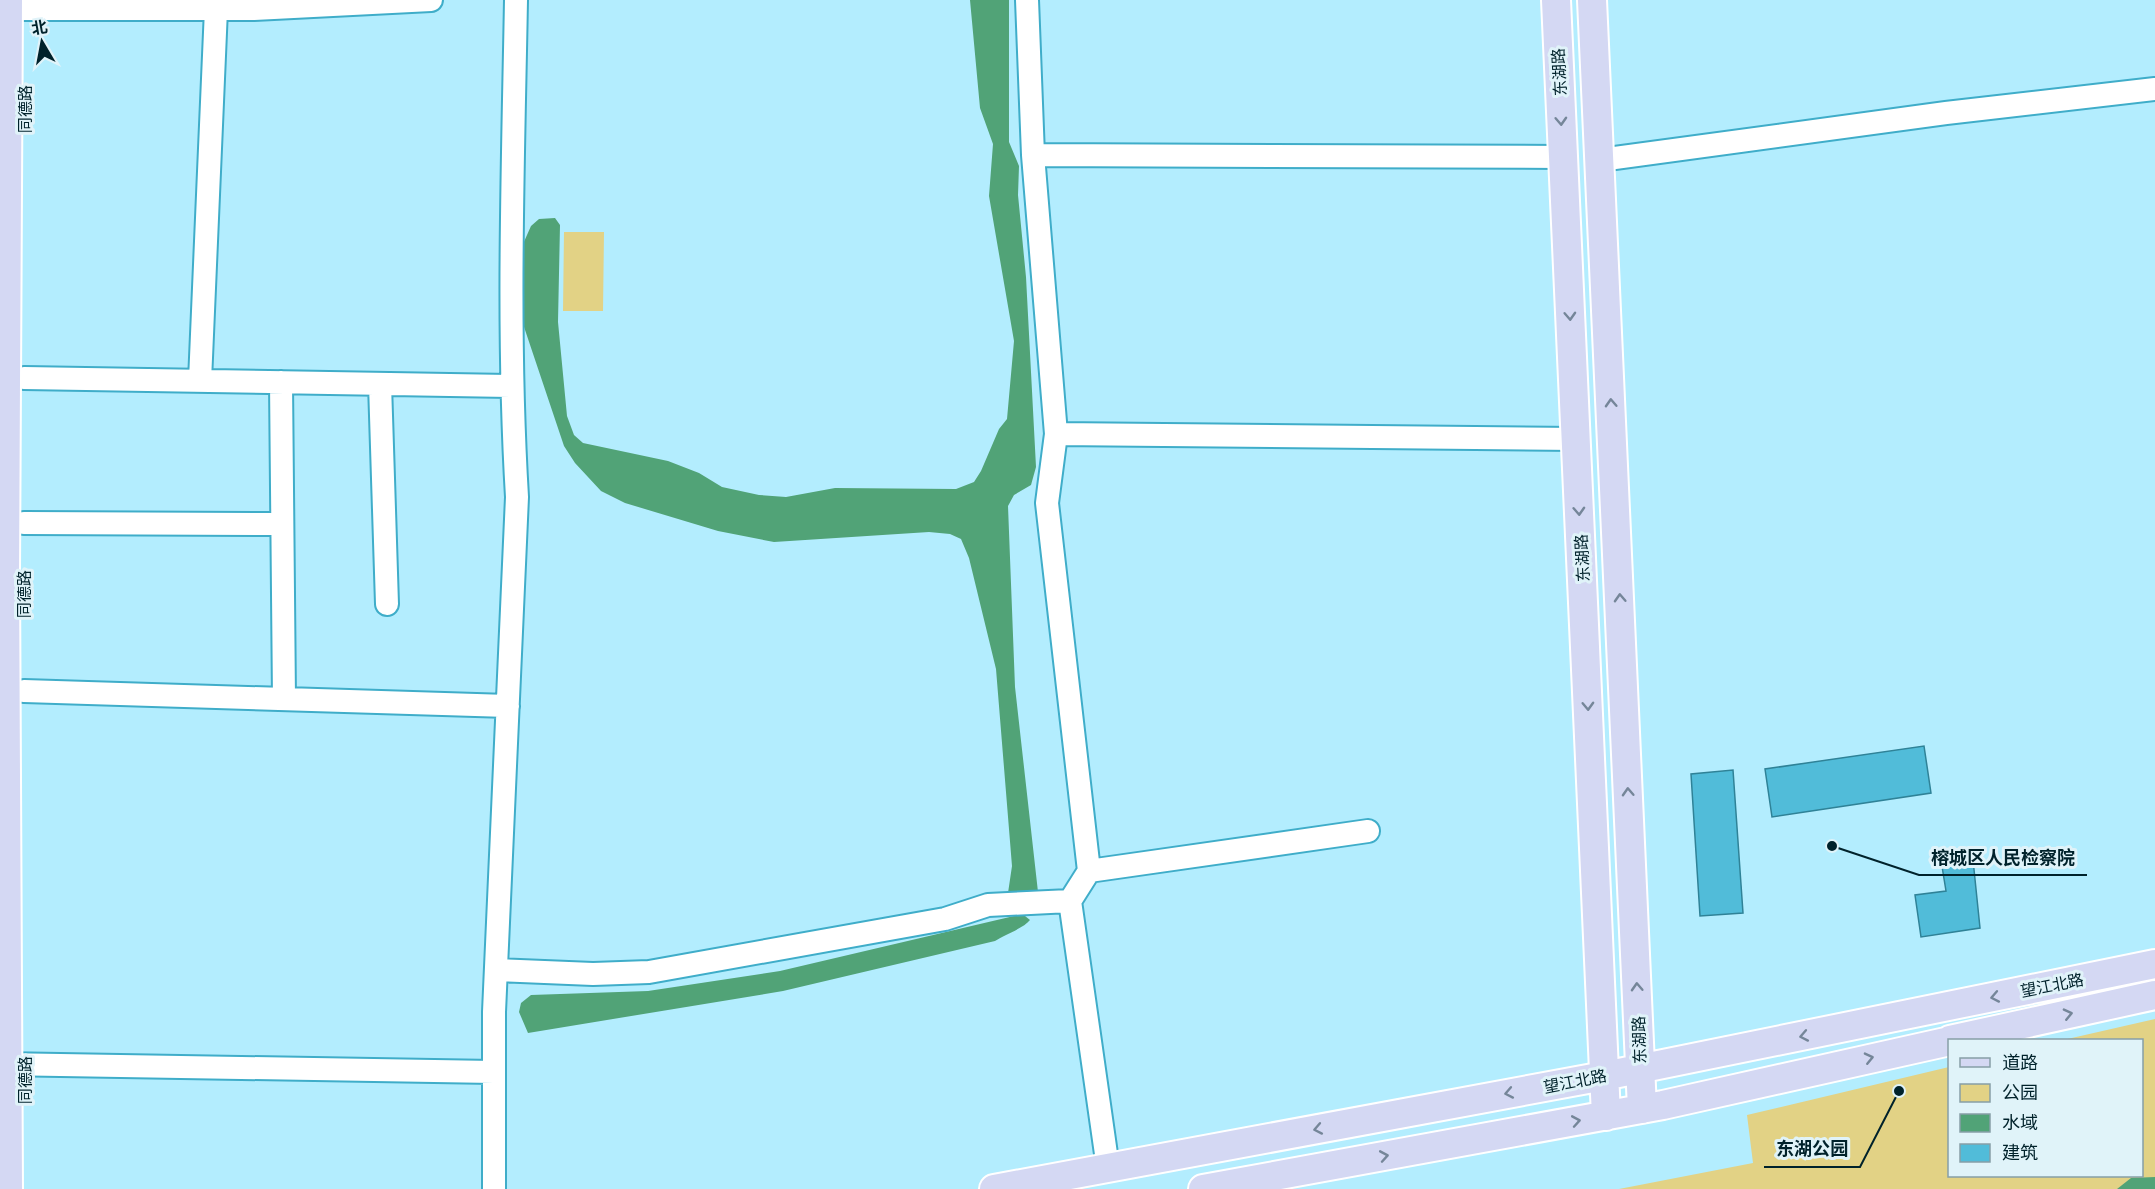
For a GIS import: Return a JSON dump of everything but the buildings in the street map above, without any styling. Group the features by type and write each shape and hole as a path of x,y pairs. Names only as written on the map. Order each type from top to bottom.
{"main road":[{"name":"东湖路","path":"1556,0 1606,1116"},
{"name":"东湖路","path":"1592,0 1642,1108"},
{"name":"同德路","path":"13,6 3,357 3,657 11,1064 26,1189"},
{"name":"同德路","path":"8,1189 24,691 24,378 13,6"},
{"name":"望江北路","path":"994,1189 1604,1076 2155,964"},
{"name":"望江北路","path":"1959,1039 2155,995"},
{"name":"望江北路","path":"1203,1189 1606,1116 1948,1041"}],"street":[{"path":"13,6 216,9 336,6 431,0"},
{"path":"494,1189 496,970 517,497 511,291 516,0"},
{"path":"1027,0 1033,155 1056,434 1047,503 1089,872 1070,901 1108,1168"},
{"path":"200,381 216,9"},
{"path":"1600,160 1946,113 2155,89"},
{"path":"1033,155 1563,157"},
{"path":"24,378 512,386"},
{"path":"281,382 284,699"},
{"path":"380,384 387,604"},
{"path":"1056,434 1576,439"},
{"path":"24,523 282,524"},
{"path":"24,691 508,706"},
{"path":"1089,872 1368,831"},
{"path":"496,970 593,974 666,970 945,918 988,905 1070,901"},
{"path":"11,1064 494,1072"}],"green space":[{"path":"564,232 604,232 603,311 563,311"},
{"path":"2155,1019 2155,1189 1619,1189 1753,1163 1747,1115 1948,1067 1948,1177 2143,1177 2143,1039 2067,1039"}],"water":[{"path":"970,0 1009,0 1009,142 1019,166 1018,195 1026,277 1036,467 1031,485 1014,495 1008,506 1015,687 1038,892 1008,893 1012,866 996,669 969,558 961,539 950,534 929,532 774,542 718,531 625,503 601,491 575,463 564,446 519,312 523,244 531,226 539,219 555,218 560,225 558,322 567,416 574,435 583,443 668,461 699,473 722,487 759,495 786,497 835,488 956,489 974,482 999,429 1007,419 1014,341 989,196 993,144 980,108"},
{"path":"1014,916 1025,916 1030,920 1019,929 995,941 783,991 528,1033 519,1012 521,1003 531,995 648,991 780,971"},
{"path":"2155,1177 2155,1189 2117,1189 2131,1178"}],"place":[{"name":"榕城区人民检察院","path":"1832,846"},
{"name":"东湖公园","path":"1899,1091"}]}
